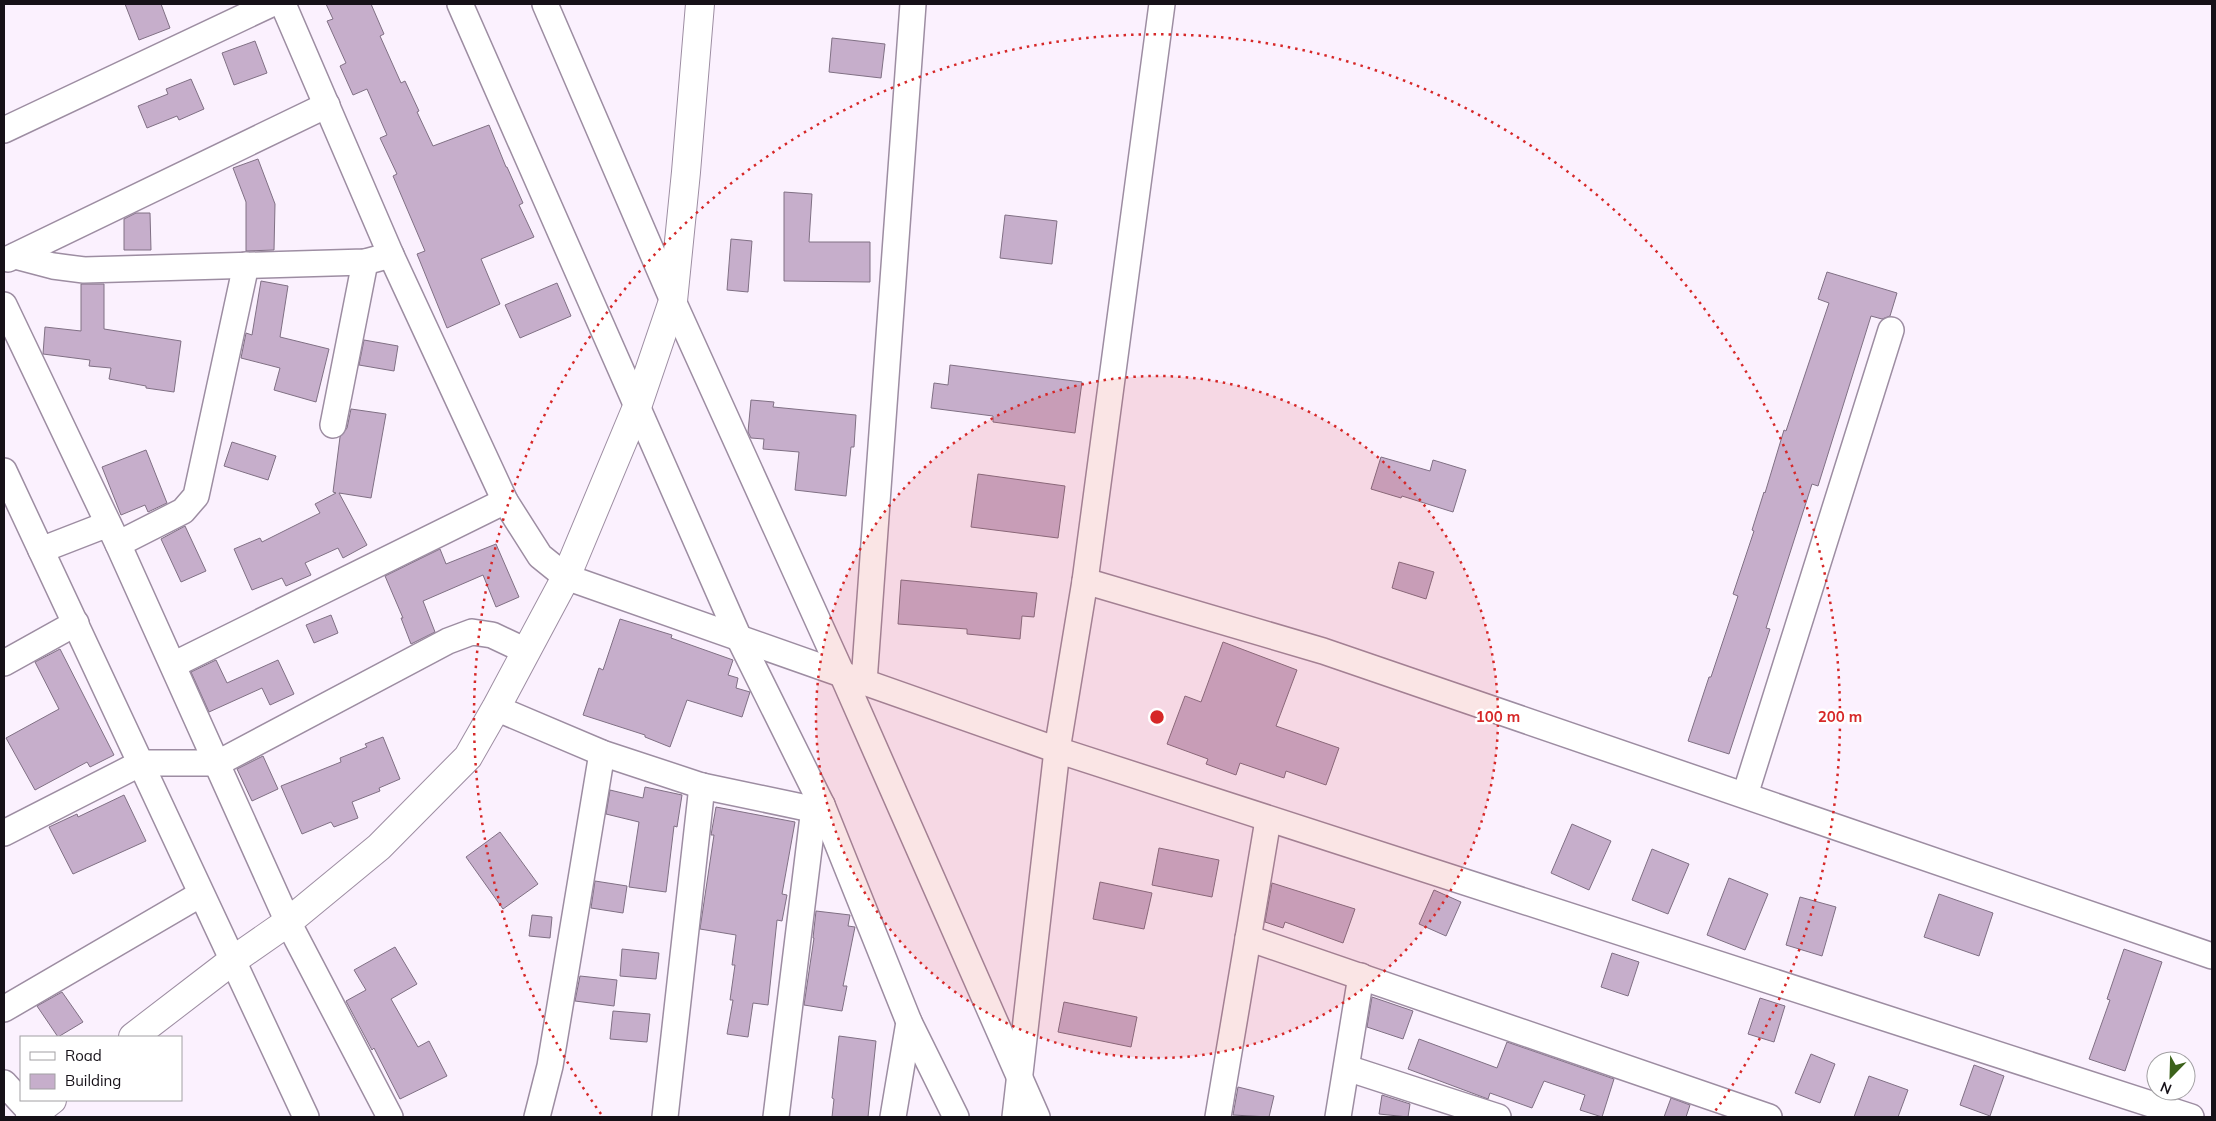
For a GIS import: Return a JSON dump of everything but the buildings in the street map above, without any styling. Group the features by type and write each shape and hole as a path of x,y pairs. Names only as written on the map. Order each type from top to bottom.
{"main road":[{"path":"133,1036 232,961 288,922 379,847 468,757 496,708 566,577 637,406 673,301 700,4"}],"street":[{"path":"4,130 271,4"},
{"path":"283,4 391,254 505,501 540,556 566,577 1057,750 1268,820 2191,1117"},
{"path":"460,4 739,638 818,806 909,1022 956,1117"},
{"path":"545,4 673,301 853,678 1019,1079 1037,1117"},
{"path":"853,678 913,4"},
{"path":"1015,1117 1057,750 1085,581 1162,4"},
{"path":"9,259 327,105"},
{"path":"9,259 68,269 365,262 391,254"},
{"path":"333,425 365,262"},
{"path":"42,550 113,534 183,511 196,496 246,266"},
{"path":"4,305 113,534 218,763 288,922 390,1117"},
{"path":"1744,795 1891,330"},
{"path":"4,471 12,511 42,550 306,1117"},
{"path":"173,665 505,501"},
{"path":"1085,581 1323,651 2212,956"},
{"path":"4,662 76,623"},
{"path":"4,833 141,763 218,763 448,641 472,632 492,635 526,651"},
{"path":"496,708 602,753 702,786 818,806"},
{"path":"537,1117 550,1066 602,753"},
{"path":"665,1117 702,786"},
{"path":"776,1117 818,806"},
{"path":"1218,1117 1268,820"},
{"path":"4,1009 201,894"},
{"path":"1248,938 1769,1117"},
{"path":"1338,1117 1361,976"},
{"path":"893,1117 909,1022"},
{"path":"1346,1068 1436,1108 1498,1117"},
{"path":"4,1084 20,1098"},
{"path":"24,1101 37,1112"}]}
